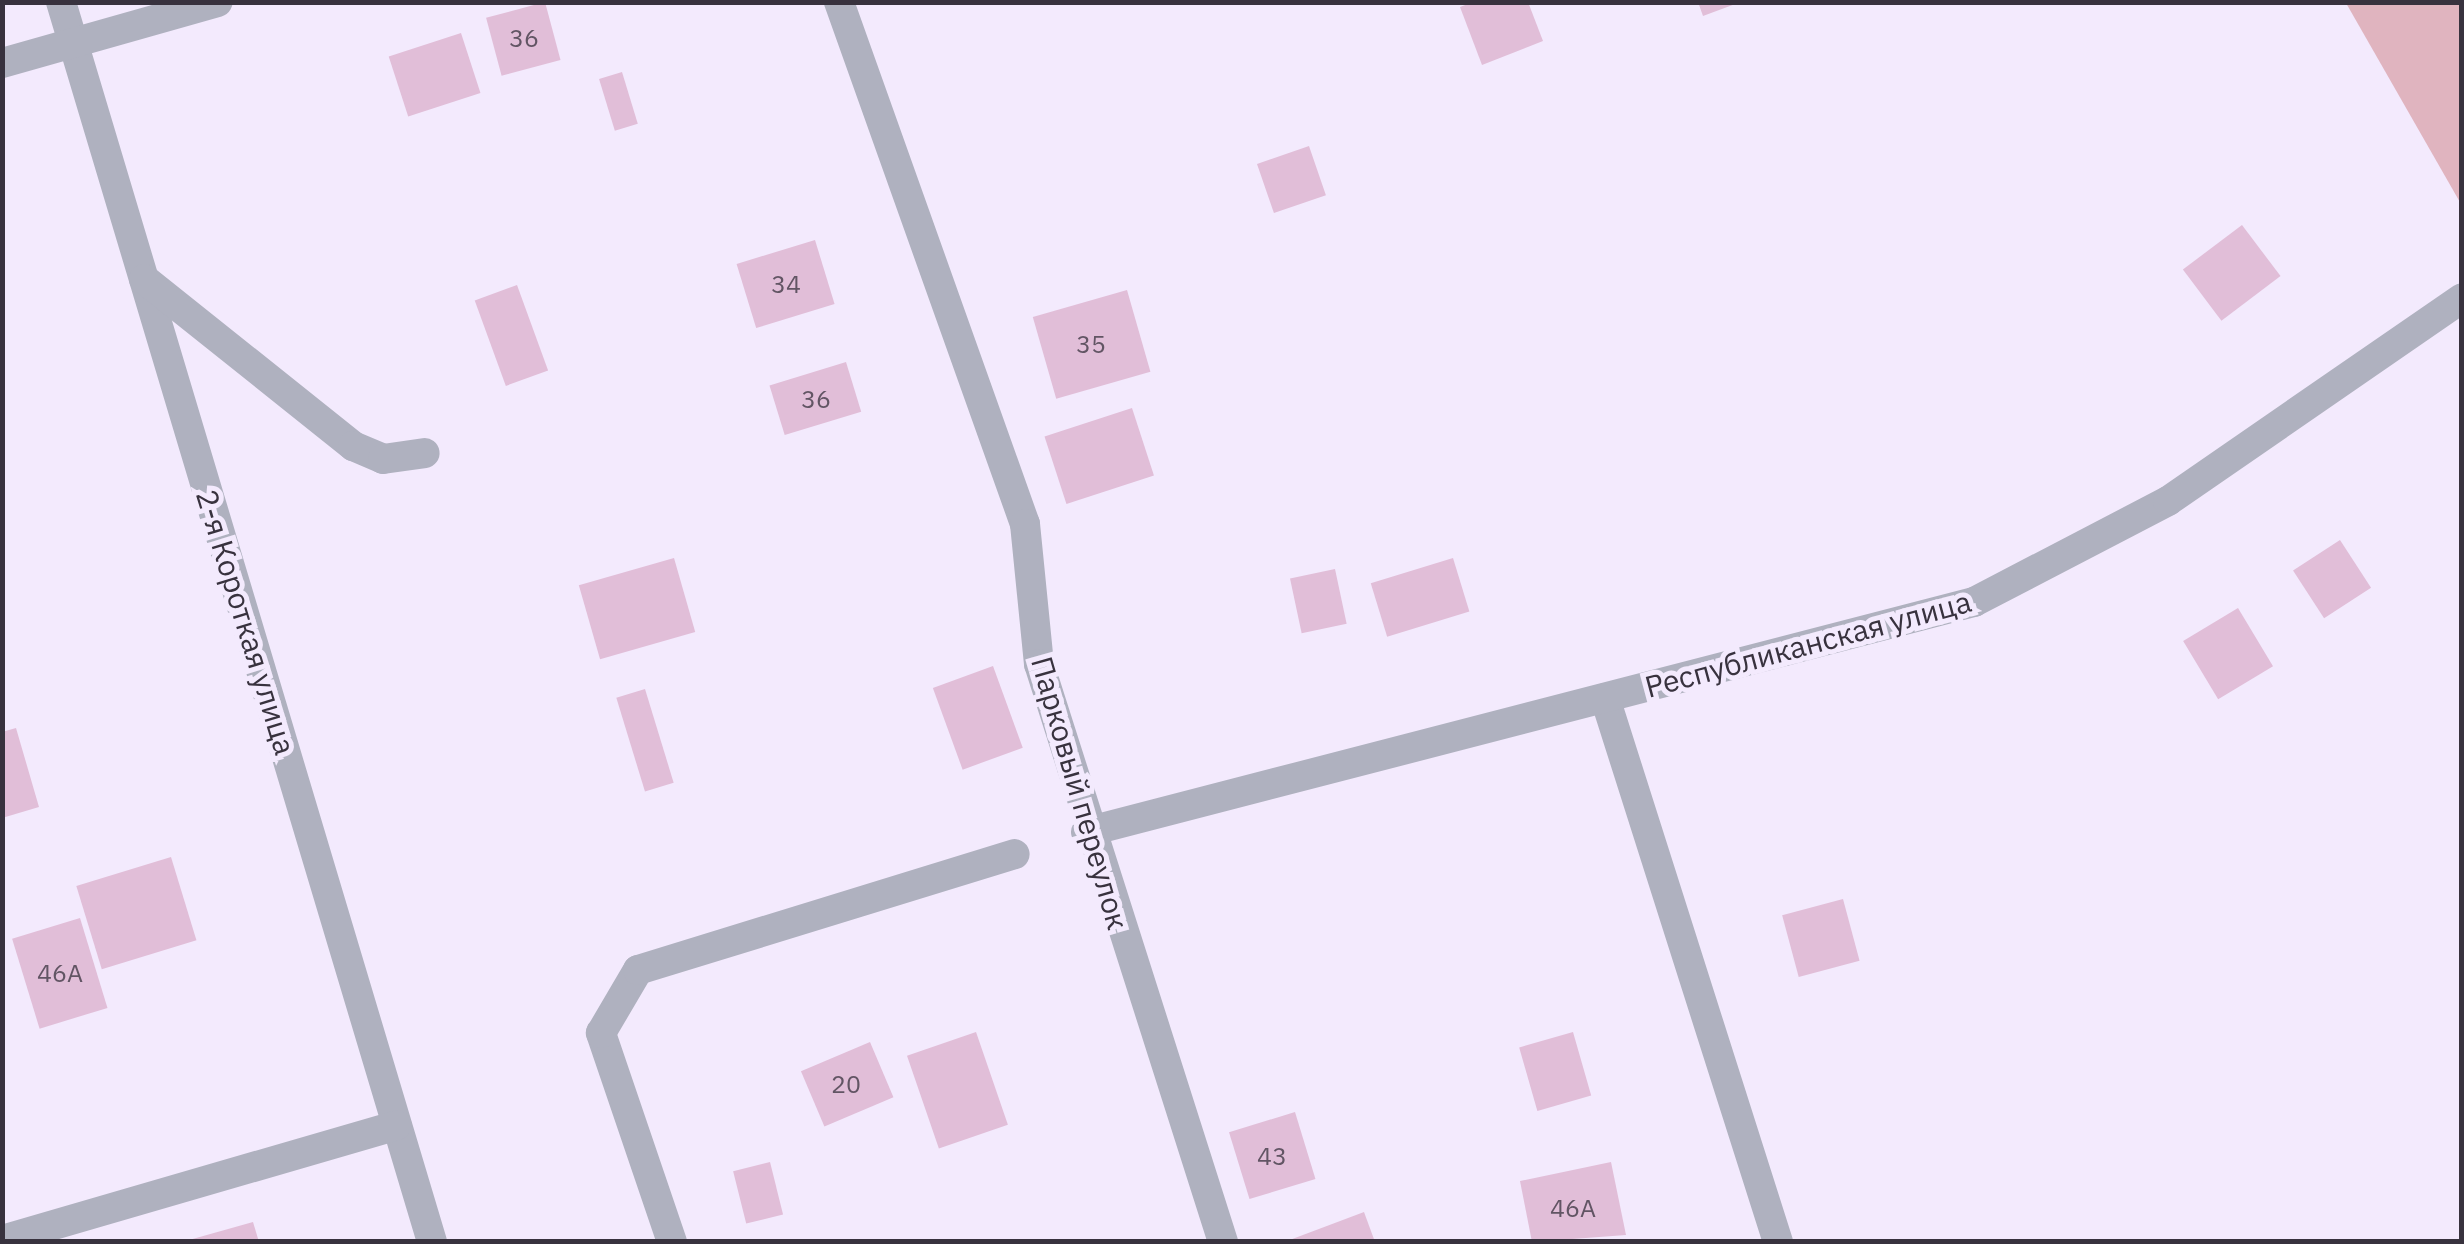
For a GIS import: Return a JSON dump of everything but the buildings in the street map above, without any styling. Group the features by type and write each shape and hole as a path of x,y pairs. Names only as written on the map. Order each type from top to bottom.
{"street":[{"name":"2-я Короткая улица","path":"61,2 432,1242"},
{"path":"2,63 218,2"},
{"name":"Парковый переулок","path":"839,2 1025,524 1039,664 1086,832 1223,1242"},
{"path":"144,279 353,446 383,460 425,453"},
{"name":"Республиканская улица","path":"1086,832 1974,602 2168,502 2462,298"},
{"path":"1606,698 1778,1242"},
{"path":"672,1242 601,1033 638,970 1016,854"},
{"path":"2,1240 396,1125"}],"shaded area":[{"path":"2346,3 2461,3 2461,204"}]}
